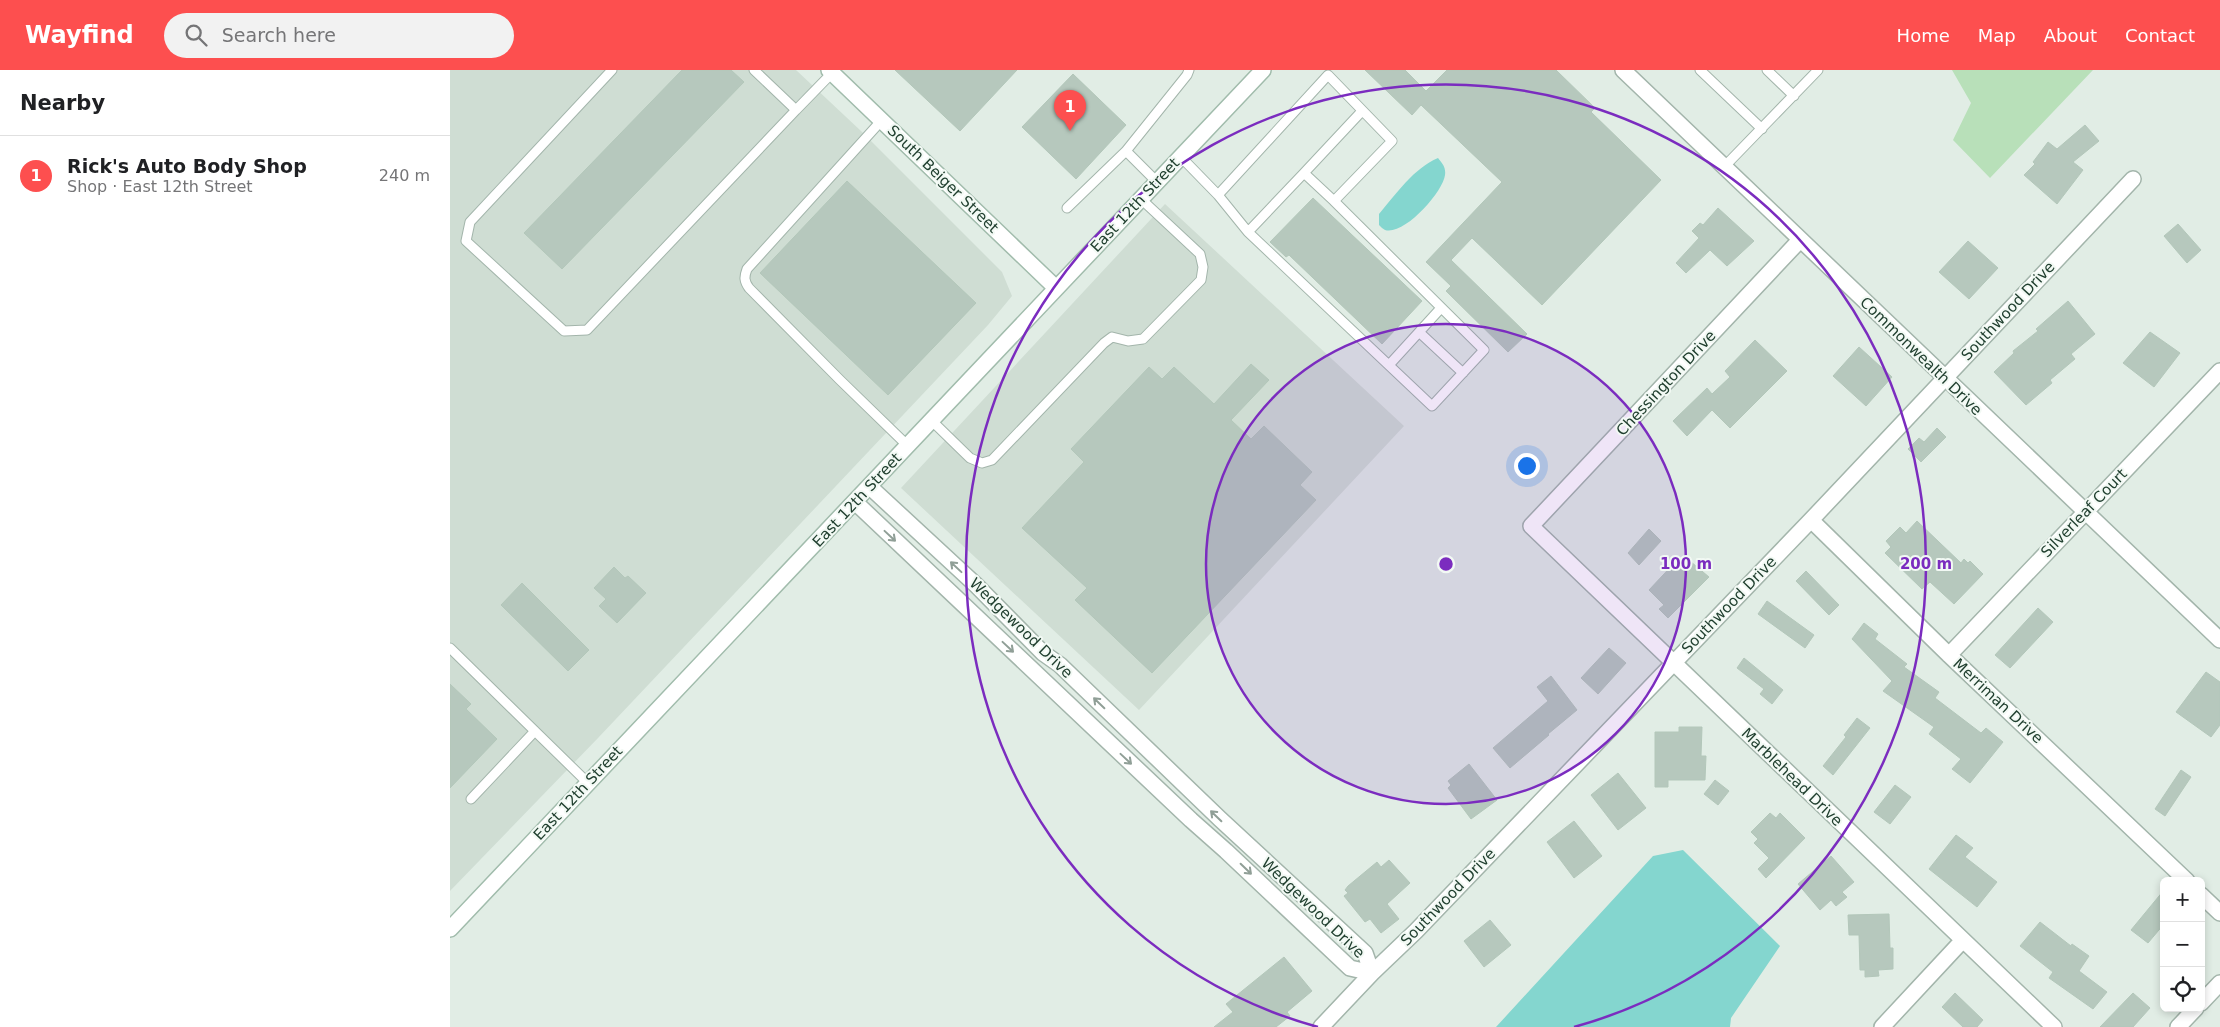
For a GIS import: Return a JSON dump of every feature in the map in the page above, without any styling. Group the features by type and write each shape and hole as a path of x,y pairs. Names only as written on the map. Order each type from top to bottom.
{"street":[{"name":"East 12th Street","path":"450,929 1264,70"},
{"name":"Commonwealth Drive","path":"1623,70 2220,640"},
{"name":"South Beiger Street","path":"831,71 1056,288"},
{"name":"Southwood Drive","path":"1321,1027 1372,973 1416,931 1811,520 2133,179"},
{"name":"Chessington Drive","path":"1532,526 1800,240"},
{"name":"Silverleaf Court","path":"1949,655 2220,371"},
{"name":"Wedgewood Drive","path":"870,487 976,585 1043,653 1060,665 1220,819 1365,953 1372,973"},
{"name":"Wedgewood Drive","path":"855,502 1190,820 1226,851 1350,968 1372,973"},
{"name":"Merriman Drive","path":"1811,520 1949,655 2183,877"},
{"name":"Marblehead Drive","path":"1532,526 2054,1027"},
{"path":"2205,899 2220,913"},
{"path":"1882,1027 1963,940"},
{"path":"2205,999 2220,983"},
{"path":"2178,1027 2192,1012"}],"lane":[{"path":"612,70 470,222 466,241 564,331 587,330 831,71"},
{"path":"754,70 796,110"},
{"path":"1067,208 1126,151 1189,70"},
{"path":"1700,70 1762,129"},
{"path":"1767,70 1794,96"},
{"path":"1724,167 1818,70"},
{"path":"1218,195 1328,75 1392,142 1334,201"},
{"path":"1248,232 1362,111"},
{"path":"882,120 744,275 745,282 749,288 908,446"},
{"path":"1126,151 1157,182"},
{"path":"1181,157 1218,195 1248,232 1432,406 1484,350 1334,201 1304,174"},
{"path":"932,421 970,458 982,463 992,460 1104,343 1112,337 1128,341 1144,339 1201,280 1203,267 1200,254 1141,200"},
{"path":"1389,365 1441,308"},
{"path":"1419,332 1463,373"},
{"path":"450,648 588,783"},
{"path":"471,799 535,731"}],"shaded area":[{"path":"450,70 796,70 861,131 1002,272 1012,296 988,325 598,738 450,891"},
{"path":"1165,204 1404,426 1139,710 901,488"}],"green space":[{"path":"1952,70 2093,70 1990,178 1953,140 1971,103"}],"water":[{"path":"1438,158 1444,166 1445,175 1437,192 1412,220 1393,230 1383,229 1379,225 1379,214 1413,175 1429,162"},
{"path":"1683,850 1780,946 1731,1018 1730,1027 1496,1027 1653,856"}],"building":[{"path":"682,70 731,70 744,82 562,269 524,233"},
{"path":"895,70 1017,70 960,131"},
{"path":"1365,70 1405,70 1426,91 1447,70 1556,70 1595,108 1591,112 1661,180 1542,305 1472,238 1451,260 1527,334 1508,352 1446,291 1451,286 1426,262 1502,182 1421,105 1412,115"},
{"path":"1073,74 1126,125 1076,179 1022,127"},
{"path":"2085,125 2099,141 2073,162 2083,170 2057,204 2024,175 2035,164 2033,162 2048,142 2057,149"},
{"path":"847,181 976,303 888,395 760,273"},
{"path":"1313,198 1422,301 1382,344 1289,255 1286,257 1270,242"},
{"path":"1718,208 1754,241 1727,266 1710,250 1686,273 1676,263 1699,238 1692,231 1700,223 1703,225"},
{"path":"2178,224 2201,250 2187,263 2164,236"},
{"path":"1968,241 1998,268 1969,299 1939,272"},
{"path":"2068,301 2095,334 2071,354 2075,359 2050,380 2052,383 2026,405 1994,372 2014,353 2013,351 2038,331 2036,329"},
{"path":"2150,332 2180,353 2154,387 2123,363"},
{"path":"1755,340 1787,371 1730,428 1712,410 1687,436 1673,421 1707,388 1712,394 1730,377 1725,371"},
{"path":"1859,347 1892,377 1866,406 1833,376"},
{"path":"1251,364 1269,380 1231,420 1251,439 1264,426 1312,472 1300,485 1316,500 1152,673 1075,600 1087,588 1022,528 1084,462 1071,449 1149,367 1162,379 1174,367 1214,404"},
{"path":"1937,428 1946,437 1921,462 1908,449 1919,438 1924,442"},
{"path":"1917,521 1961,563 1964,559 1968,563 1970,561 1983,574 1954,604 1930,582 1922,589 1885,553 1891,547 1886,541 1900,527 1906,533"},
{"path":"1649,529 1661,541 1639,565 1628,553"},
{"path":"1684,556 1709,577 1668,618 1659,609 1664,605 1649,590 1678,559 1680,560"},
{"path":"614,567 625,578 628,576 646,593 617,623 599,606 606,599 594,588"},
{"path":"1806,571 1839,605 1829,615 1796,581"},
{"path":"522,583 589,650 568,671 501,605"},
{"path":"1767,601 1814,635 1805,648 1758,614"},
{"path":"2038,608 2053,622 2010,668 1995,655"},
{"path":"1864,623 1878,634 1875,639 1907,664 1904,667 1939,692 1935,698 1981,733 1986,728 2003,742 1970,783 1952,769 1961,759 1929,734 1934,727 1883,691 1892,681 1852,639"},
{"path":"1609,648 1626,663 1598,694 1581,678"},
{"path":"1744,658 1783,690 1772,704 1760,694 1764,689 1737,668"},
{"path":"2206,672 2220,682 2220,725 2211,737 2176,712"},
{"path":"1551,676 1577,710 1510,768 1493,748 1548,701 1537,687"},
{"path":"450,684 471,704 466,709 497,739 450,788"},
{"path":"1857,718 1870,728 1833,775 1823,766 1846,737 1844,735"},
{"path":"1679,727 1702,727 1701,756 1706,756 1705,780 1668,780 1668,787 1655,787 1655,732 1679,732"},
{"path":"1469,764 1497,800 1471,819 1448,788 1451,785 1448,781"},
{"path":"2181,770 2191,777 2165,816 2155,809"},
{"path":"1618,773 1646,808 1618,830 1591,795"},
{"path":"1715,780 1729,791 1718,805 1704,794"},
{"path":"1895,785 1911,797 1890,824 1874,812"},
{"path":"1770,813 1776,818 1780,813 1805,838 1766,878 1758,869 1769,858 1754,843 1758,839 1751,832"},
{"path":"1574,821 1602,856 1574,878 1547,842"},
{"path":"1956,835 1973,848 1965,857 1997,882 1977,907 1929,869"},
{"path":"1831,856 1854,882 1842,892 1847,897 1836,906 1831,900 1820,910 1798,884"},
{"path":"1389,860 1410,883 1387,904 1399,919 1381,933 1370,919 1365,922 1344,896 1348,893 1345,890 1348,886 1377,862 1381,867"},
{"path":"2160,895 2160,929 2148,943 2131,930"},
{"path":"1889,914 1890,948 1893,948 1893,969 1878,970 1879,976 1865,977 1865,970 1860,970 1859,935 1849,935 1848,915"},
{"path":"1490,920 1511,945 1484,967 1464,941"},
{"path":"2040,922 2071,946 2072,944 2089,956 2079,971 2107,992 2093,1009 2049,978 2053,972 2020,946"},
{"path":"1284,957 1312,991 1287,1012 1290,1016 1276,1027 1214,1027 1233,1012 1226,1004"},
{"path":"1955,993 1983,1020 1977,1027 1963,1027 1942,1007"},
{"path":"2133,993 2150,1008 2133,1027 2100,1027"}],"place":[{"name":"Rick's Auto Body Shop","path":"1070,131"}]}
